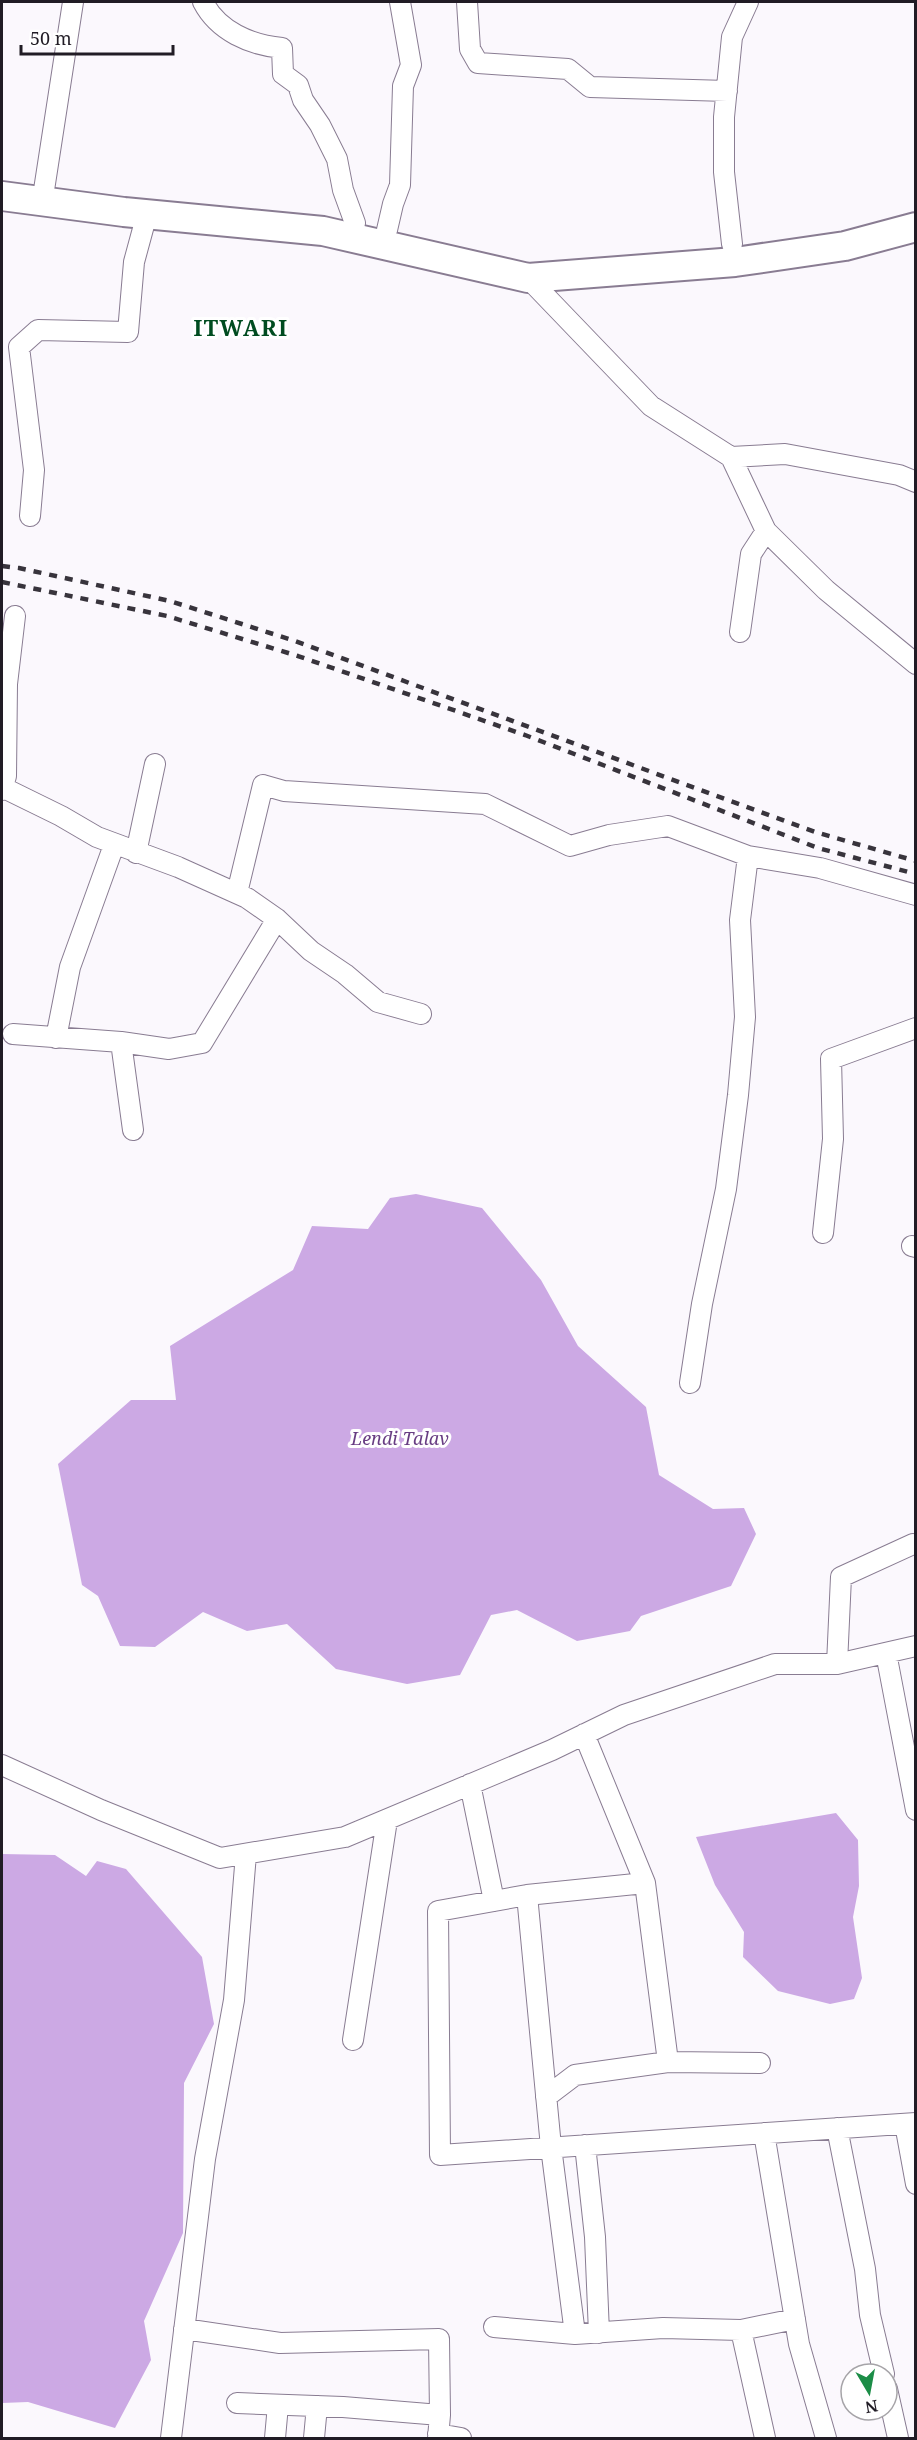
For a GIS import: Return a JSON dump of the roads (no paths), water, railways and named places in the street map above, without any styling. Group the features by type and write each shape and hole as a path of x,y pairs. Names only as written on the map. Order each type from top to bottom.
{"street":[{"path":"44,196 73,2"},
{"path":"203,2 208,13 222,27 261,46 282,48 282,74 298,85 303,100 320,125 337,159 356,231"},
{"path":"387,230 400,185 403,86 411,65 400,2"},
{"path":"467,2 470,49 478,63 568,69 590,87 727,91"},
{"path":"734,253 724,172 727,91 732,37 748,2"},
{"path":"2,184 44,196"},
{"path":"2,196 44,196 212,213 319,215 356,231 528,269 845,246 915,227"},
{"path":"30,516 34,470 19,347 38,330 128,332 134,262 148,207"},
{"path":"734,253 915,210"},
{"path":"356,231 387,230 528,269 651,406 731,457 766,531 826,590 915,664"},
{"path":"731,457 785,454 900,475 915,482"},
{"path":"740,632 751,554 766,531"},
{"path":"15,616 8,684 6,776 2,788 114,845 178,867 247,898 378,1002 421,1014"},
{"path":"136,853 155,764"},
{"path":"237,893 263,785 284,791 485,804 570,846 609,835 668,826 748,856 820,868 915,895"},
{"path":"56,1038 70,967 114,845"},
{"path":"690,1383 702,1304 726,1189 738,1095 745,1017 740,920 748,856"},
{"path":"13,1034 121,1042 169,1049 202,1043 277,920"},
{"path":"823,1233 833,1139 831,1059 915,1028"},
{"path":"121,1042 133,1130"},
{"path":"837,1664 841,1577 913,1544"},
{"path":"2,1765 101,1810 220,1858 345,1837 624,1715 775,1664 837,1664 915,1646"},
{"path":"886,1653 915,1810"},
{"path":"584,1734 645,1883 668,2062"},
{"path":"470,1784 494,1901"},
{"path":"353,2040 387,1820"},
{"path":"171,2439 205,2159 234,2000 246,1854"},
{"path":"645,1883 527,1894 438,1911 440,2155 910,2123 915,2184"},
{"path":"527,1894 551,2147 575,2334"},
{"path":"546,2097 575,2075 668,2062 760,2063"},
{"path":"837,2128 865,2269 870,2315 881,2362"},
{"path":"764,2133 799,2344 826,2439"},
{"path":"585,2145 595,2237 599,2333"},
{"path":"494,2327 575,2334 663,2328 741,2330 795,2319"},
{"path":"184,2329 280,2343 439,2339 439,2429"},
{"path":"741,2330 765,2439"},
{"path":"237,2403 317,2406 439,2429 460,2439"},
{"path":"274,2439 278,2405"},
{"path":"314,2439 317,2406"},
{"path":"894,2422 898,2439"}],"water":[{"name":"Lendi Talav","path":"416,1194 482,1208 541,1280 578,1346 646,1407 659,1475 713,1509 744,1508 756,1534 731,1586 641,1616 630,1631 577,1641 517,1610 491,1615 460,1675 407,1684 336,1669 287,1624 247,1631 203,1612 155,1647 120,1646 98,1596 82,1585 58,1464 131,1400 176,1400 170,1346 293,1270 312,1226 368,1229 390,1198"},
{"path":"836,1813 858,1840 859,1886 853,1917 862,1978 854,1999 830,2004 778,1991 743,1957 744,1932 715,1885 696,1837"},
{"path":"2,1854 55,1855 86,1876 97,1861 126,1869 202,1957 214,2024 184,2083 183,2233 144,2321 151,2360 115,2428 28,2402 2,2403"}],"railway":[{"path":"2,566 170,601 295,641 815,832 916,861"},
{"path":"2,582 167,616 298,656 525,735 818,848 916,874"}],"district":[{"name":"ITWARI","path":"241,327"}]}
